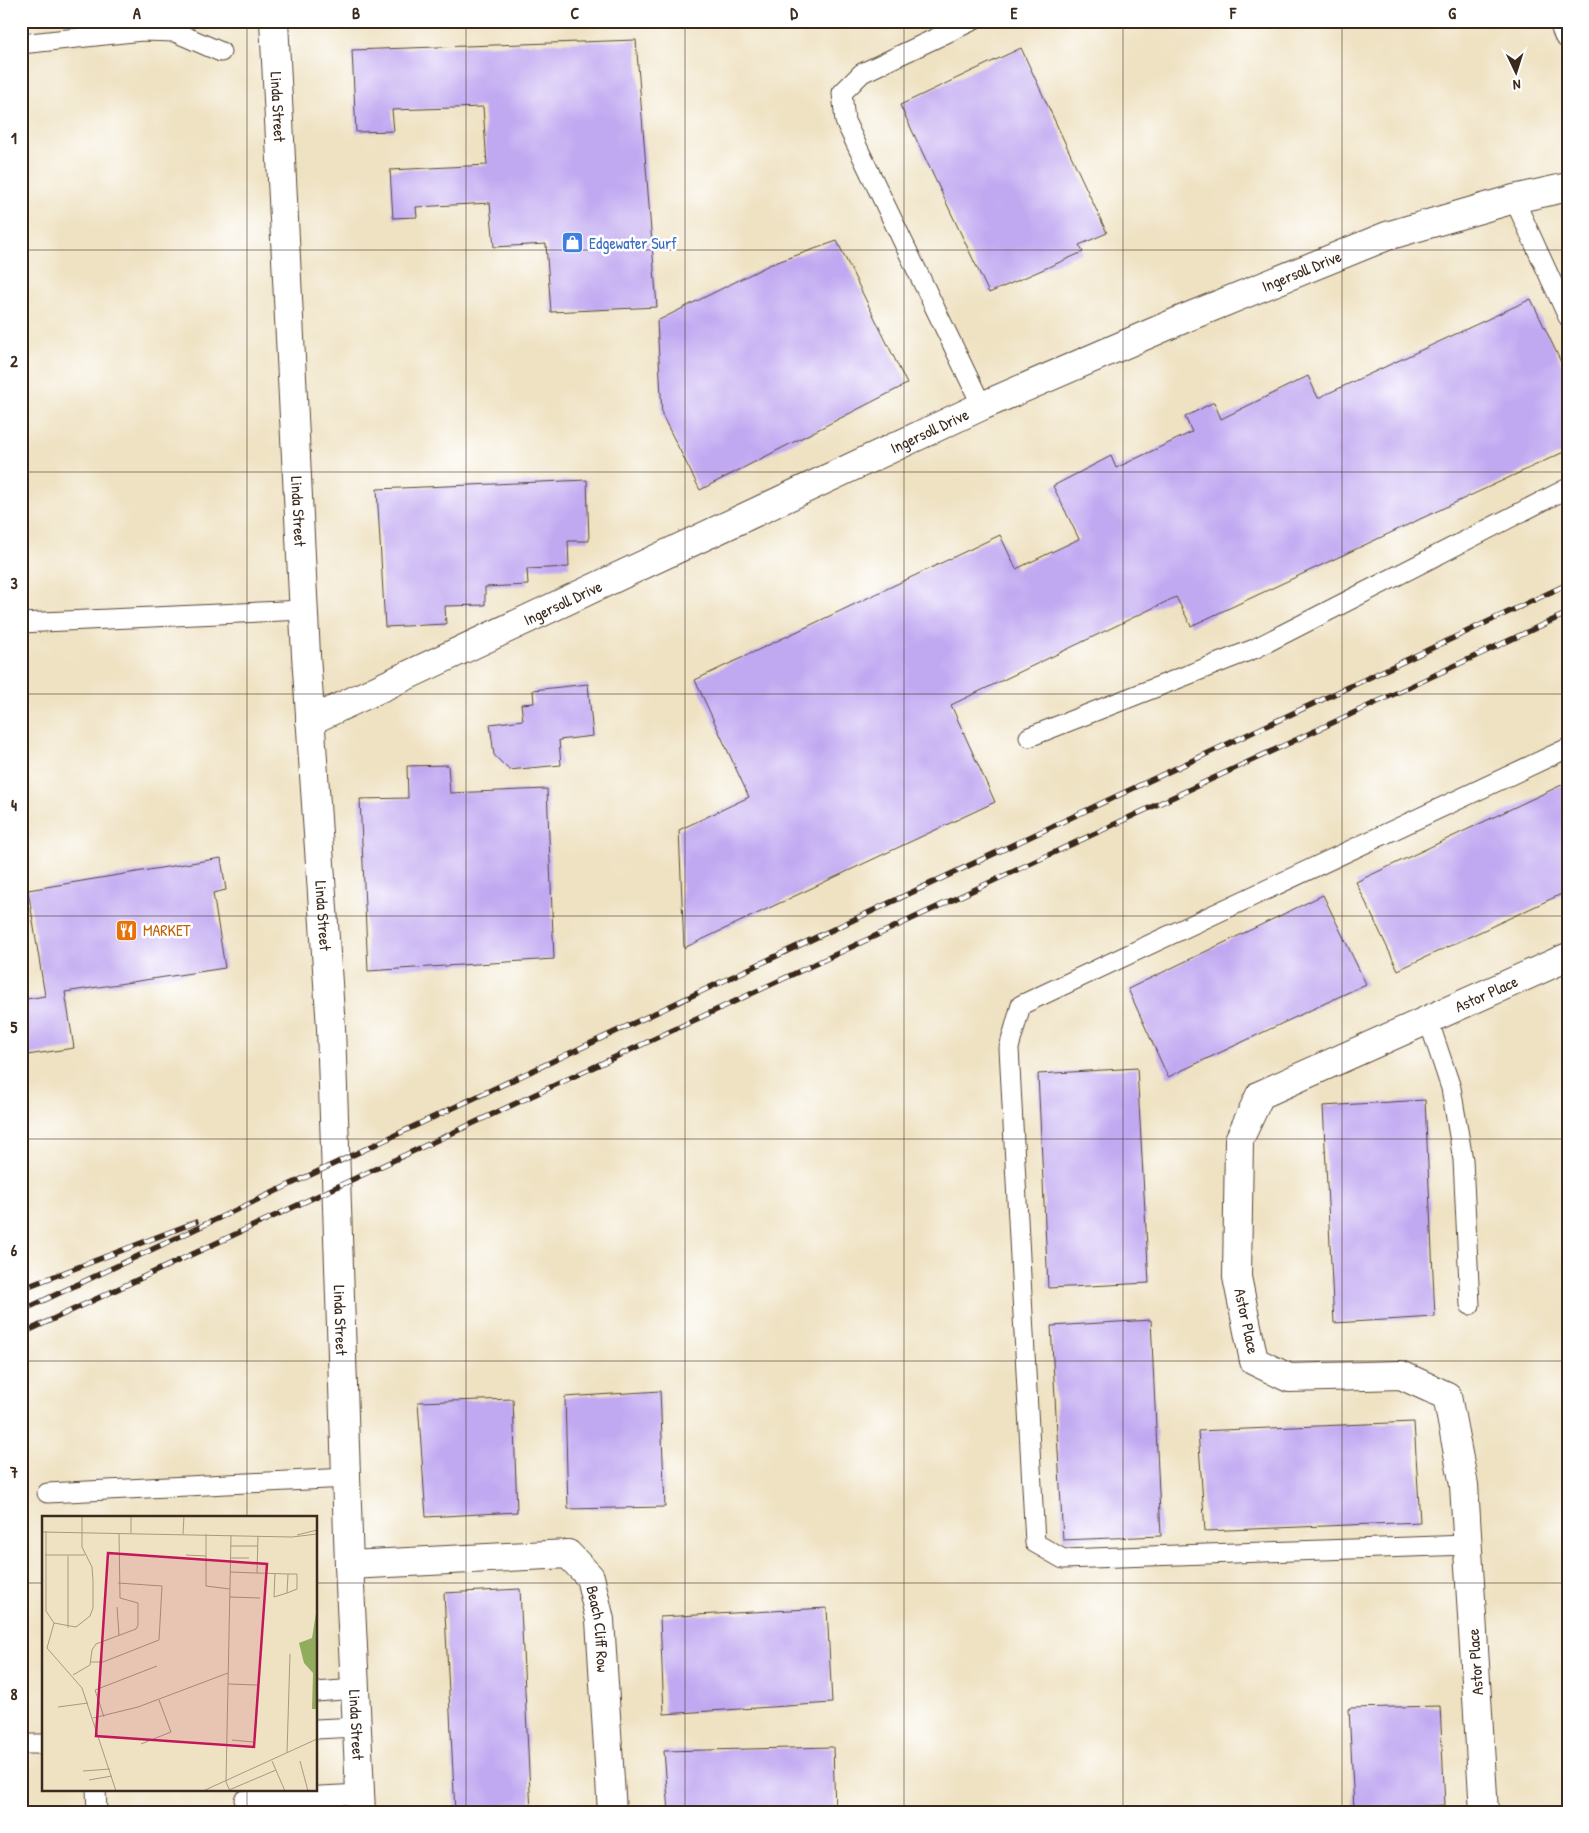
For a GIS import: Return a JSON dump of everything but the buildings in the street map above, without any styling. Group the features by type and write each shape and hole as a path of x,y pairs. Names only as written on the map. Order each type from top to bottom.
{"street":[{"name":"Linda Street","path":"274,21 310,721 331,1028 349,1565 360,1803"},
{"path":"1563,21 1568,34"},
{"name":"Ingersoll Drive","path":"310,721 982,406 1188,317 1387,236 1514,199 1568,187"},
{"name":"Astor Place","path":"1484,1812 1464,1485 1447,1396 1401,1375 1289,1378 1254,1361 1237,1276 1239,1140 1260,1095 1568,957"},
{"name":"Beach Cliff Row","path":"349,1565 568,1554 590,1577 600,1620 612,1812"}],"lane":[{"path":"972,21 862,73 842,93 845,121 982,406"},
{"path":"21,44 142,31 175,32 221,52"},
{"path":"1514,199 1568,317"},
{"path":"1028,737 1254,649 1568,488"},
{"path":"21,623 304,610"},
{"path":"1468,1545 1064,1559 1035,1543 1009,1048 1021,1005 1568,748"},
{"path":"1428,1019 1451,1088 1464,1160 1470,1305"},
{"path":"47,1494 347,1478"},
{"path":"318,1692 355,1689"},
{"path":"318,1729 357,1727"},
{"path":"21,1744 42,1744"},
{"path":"96,1790 97,1812"},
{"path":"244,1800 360,1803"}],"railway":[{"path":"21,1311 1568,584"},
{"path":"21,1334 1568,613"},
{"path":"21,1289 196,1222"}],"place":[{"name":"Edgewater Surf","path":"573,243"},
{"name":"MARKET","path":"127,930"}]}
